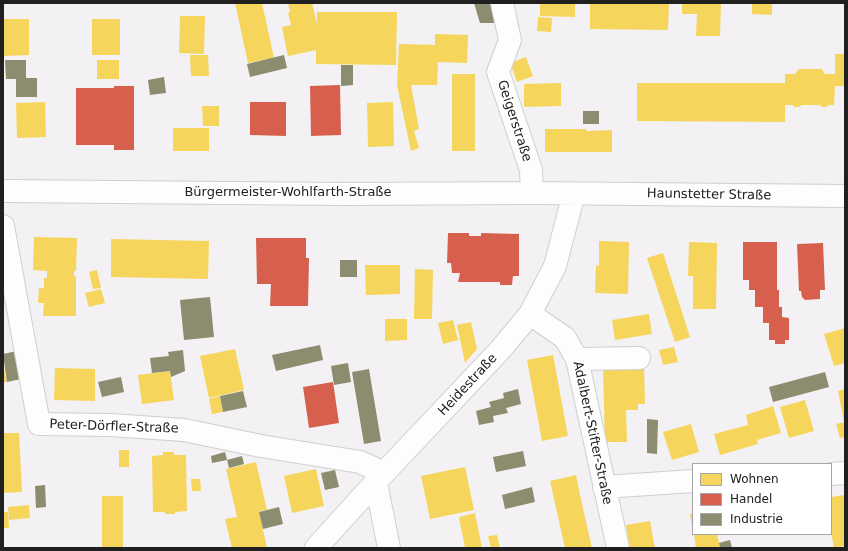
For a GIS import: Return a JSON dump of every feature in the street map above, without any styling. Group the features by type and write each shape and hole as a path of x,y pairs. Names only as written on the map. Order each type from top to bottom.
{"street":[{"name":"Geigerstraße","path":"502,3 510,40 498,72 531,170 532,193"},
{"name":"Bürgermeister-Wohlfarth-Straße","path":"3,191 336,194 573,194"},
{"name":"Haunstetter Straße","path":"573,194 845,196"},
{"name":"Heidestraße","path":"316,548 501,349 530,314 555,266 573,194"},
{"name":"Peter-Dörfler-Straße","path":"3,226 39,424 110,425 184,430 262,446 360,462 380,478"},
{"name":"Adalbert-Stifter-Straße","path":"530,314 565,338 577,359 618,548"},
{"path":"577,359 639,358"},
{"path":"832,474 845,473"},
{"path":"380,478 389,548"},
{"path":"604,487 692,481"}],"building: Wohnen":[{"path":"235,3 262,3 274,58 248,63"},
{"path":"288,3 312,3 317,24 317,12 397,12 396,65 316,64 316,50 288,56 282,27 291,25 288,13 290,12"},
{"path":"540,3 575,3 575,17 540,16"},
{"path":"590,3 669,3 668,30 590,29"},
{"path":"682,3 721,3 720,36 696,36 697,14 682,14"},
{"path":"752,3 772,3 772,15 752,14"},
{"path":"180,16 205,16 204,54 179,53"},
{"path":"538,17 552,18 551,32 537,31"},
{"path":"3,19 29,19 29,55 3,56"},
{"path":"92,19 120,19 120,55 92,55"},
{"path":"435,34 468,35 467,63 438,62 437,85 411,85 419,129 414,131 419,148 411,151 397,85 399,44 435,45"},
{"path":"835,54 845,54 845,86 835,86 834,105 822,107 820,105 801,105 800,107 794,107 793,105 785,105 785,122 637,121 637,83 785,83 785,74 795,74 799,69 822,69 825,74 835,74"},
{"path":"190,55 208,55 209,76 191,76"},
{"path":"526,57 533,76 517,82 510,63"},
{"path":"97,60 119,60 119,79 97,79"},
{"path":"452,74 475,74 475,151 452,151"},
{"path":"561,83 561,106 524,107 524,84"},
{"path":"45,102 46,137 17,138 16,103"},
{"path":"393,102 394,146 368,147 367,103"},
{"path":"202,106 219,106 219,126 203,126"},
{"path":"173,128 209,128 209,151 173,151"},
{"path":"545,129 586,129 586,131 612,130 612,152 545,152"},
{"path":"34,237 77,238 76,271 74,271 74,276 76,276 76,316 43,316 44,303 38,303 39,288 44,288 44,278 47,278 47,271 33,270"},
{"path":"111,239 209,241 208,279 111,277"},
{"path":"599,241 629,242 628,294 595,293 596,265 599,266"},
{"path":"689,242 717,243 716,309 693,309 693,276 688,276"},
{"path":"663,253 690,337 675,342 647,258"},
{"path":"365,265 400,265 400,294 366,295"},
{"path":"415,269 433,270 432,319 414,319"},
{"path":"97,270 101,288 93,289 89,272"},
{"path":"101,289 105,303 89,307 85,293"},
{"path":"649,314 652,334 615,340 612,320"},
{"path":"385,319 407,319 407,340 385,341"},
{"path":"453,320 458,340 443,344 438,323"},
{"path":"471,322 477,349 465,363 457,325"},
{"path":"845,328 845,363 834,366 824,334"},
{"path":"674,347 678,362 663,365 659,350"},
{"path":"235,349 244,390 209,398 200,356"},
{"path":"553,355 568,436 542,441 527,360"},
{"path":"3,364 7,382 3,382"},
{"path":"603,366 644,366 645,404 638,404 638,410 626,410 627,442 605,442"},
{"path":"55,368 95,369 95,401 54,400"},
{"path":"170,371 174,400 142,404 138,375"},
{"path":"845,389 845,422 844,422 838,391"},
{"path":"220,396 223,412 212,414 209,399"},
{"path":"805,400 814,431 789,438 780,407"},
{"path":"773,406 781,433 757,440 758,444 720,455 714,434 748,425 746,415"},
{"path":"845,422 845,437 840,438 836,424"},
{"path":"691,424 699,452 672,460 663,432"},
{"path":"3,433 19,433 22,492 3,493"},
{"path":"119,450 129,450 129,467 119,467"},
{"path":"163,452 174,452 174,455 186,455 187,511 175,512 175,514 153,512 152,456 163,455"},
{"path":"256,462 267,510 259,511 267,548 232,548 225,519 237,517 226,469"},
{"path":"465,467 474,510 430,519 421,476"},
{"path":"316,469 324,506 292,513 284,476"},
{"path":"576,475 592,548 565,548 550,481"},
{"path":"191,479 200,479 201,491 192,491"},
{"path":"845,495 845,546 834,548 832,535 832,497"},
{"path":"102,496 123,496 123,548 102,548"},
{"path":"29,505 30,518 9,520 8,507"},
{"path":"3,512 8,512 9,528 3,528"},
{"path":"475,513 482,548 465,548 459,517"},
{"path":"692,513 692,527 690,514"},
{"path":"650,521 655,548 630,548 626,525"},
{"path":"497,535 500,548 491,548 488,536"},
{"path":"694,535 717,535 720,548 696,548"}],"building: Handel":[{"path":"340,85 341,135 311,136 310,86"},
{"path":"114,86 134,86 134,150 114,150 114,145 76,145 76,88 114,88"},
{"path":"250,102 286,102 286,136 250,135"},
{"path":"448,233 469,233 469,236 481,236 481,233 519,234 519,276 513,276 512,285 500,285 500,282 458,282 460,273 452,273 451,263 447,263"},
{"path":"256,238 306,238 306,258 309,258 308,306 270,306 271,284 257,284"},
{"path":"743,242 777,242 777,290 779,290 779,307 782,307 782,317 789,318 789,340 785,340 785,344 775,344 775,340 769,340 769,323 763,323 763,307 755,307 755,290 749,290 749,280 743,280"},
{"path":"823,243 825,290 820,290 820,299 805,300 802,297 801,291 799,291 797,244"},
{"path":"333,382 339,423 309,428 303,387"}],"building: Industrie":[{"path":"474,3 491,3 491,7 494,7 496,23 480,23"},
{"path":"284,55 287,68 250,77 247,64"},
{"path":"5,60 26,60 26,78 37,78 37,97 16,97 16,79 6,79"},
{"path":"341,65 353,65 353,85 341,86"},
{"path":"164,77 166,93 150,95 148,80"},
{"path":"583,111 599,111 599,124 583,124"},
{"path":"340,260 357,260 357,277 340,277"},
{"path":"210,297 214,337 184,340 180,300"},
{"path":"320,345 323,360 276,371 272,355"},
{"path":"183,350 185,371 171,377 170,371 152,373 150,358 169,356 168,352"},
{"path":"17,351 21,379 7,382 3,354"},
{"path":"348,363 351,382 334,385 331,366"},
{"path":"369,369 381,441 364,444 352,372"},
{"path":"825,372 829,387 773,402 769,387"},
{"path":"121,377 124,392 102,397 98,382"},
{"path":"518,389 521,404 506,408 508,413 493,416 494,422 479,425 476,411 491,407 489,402 504,398 503,393"},
{"path":"243,391 247,407 223,412 220,396"},
{"path":"647,419 658,420 657,454 647,453"},
{"path":"523,451 526,466 496,472 493,457"},
{"path":"225,452 227,460 212,463 211,456"},
{"path":"242,456 244,464 229,468 227,460"},
{"path":"335,470 339,487 325,490 321,473"},
{"path":"45,485 46,507 36,508 35,486"},
{"path":"532,487 535,502 505,509 502,495"},
{"path":"279,507 283,524 263,529 259,512"},
{"path":"730,540 732,548 720,548 719,543"}]}
